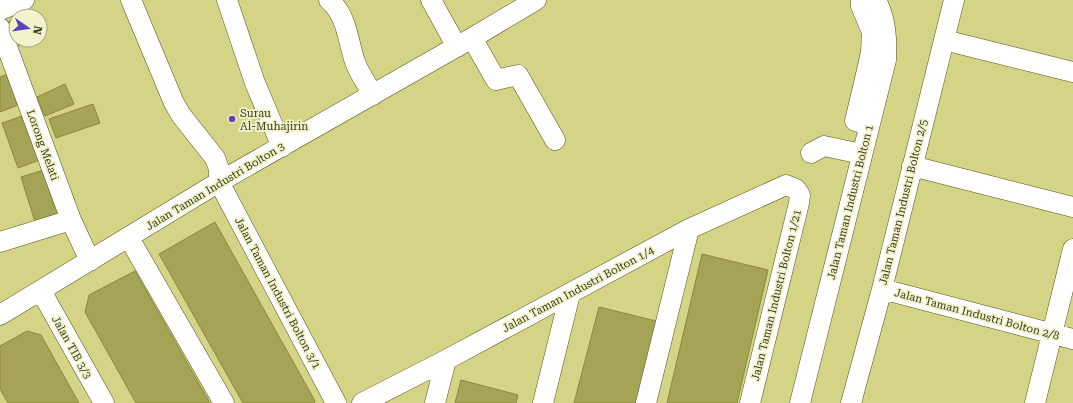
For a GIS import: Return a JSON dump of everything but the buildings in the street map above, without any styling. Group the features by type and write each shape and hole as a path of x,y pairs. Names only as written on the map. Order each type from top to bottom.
{"street":[{"path":"0,10 24,0"},
{"path":"132,0 174,103 181,115 206,144 215,158 219,169 219,182"},
{"path":"227,0 255,83 282,147"},
{"path":"329,0 336,6 342,16 356,63 373,95"},
{"path":"431,0 496,80 518,75 555,140"},
{"name":"Jalan Taman Industri Bolton 3","path":"0,315 219,182 373,95 536,0"},
{"path":"861,0 861,6 872,32 869,59 855,121 869,125"},
{"name":"Jalan Taman Industri Bolton 1","path":"800,403 886,60 887,41 882,13 876,0"},
{"name":"Jalan Taman Industri Bolton 2/5","path":"851,403 882,289 954,0"},
{"name":"Lorong Melati","path":"0,28 71,220 90,261"},
{"path":"944,40 1073,72"},
{"path":"811,153 824,146 862,154"},
{"path":"912,166 1073,207"},
{"name":"Jalan Taman Industri Bolton 3/1","path":"219,182 336,403"},
{"name":"Jalan Taman Industri Bolton 1/4","path":"362,403 446,360 689,229 786,185 796,189"},
{"name":"Jalan Taman Industri Bolton 1/21","path":"750,403 799,203 800,195 796,189"},
{"path":"0,242 71,220"},
{"path":"646,403 689,229"},
{"path":"129,238 224,403"},
{"path":"1035,403 1073,249"},
{"name":"Jalan Taman Industri Bolton 2/8","path":"882,289 1073,339"},
{"name":"Jalan TIB 3/3","path":"40,291 104,403"},
{"path":"542,403 570,294"},
{"path":"435,403 446,360"}],"place":[{"name":"Surau Al-Muhajirin","path":"232,119"}]}
